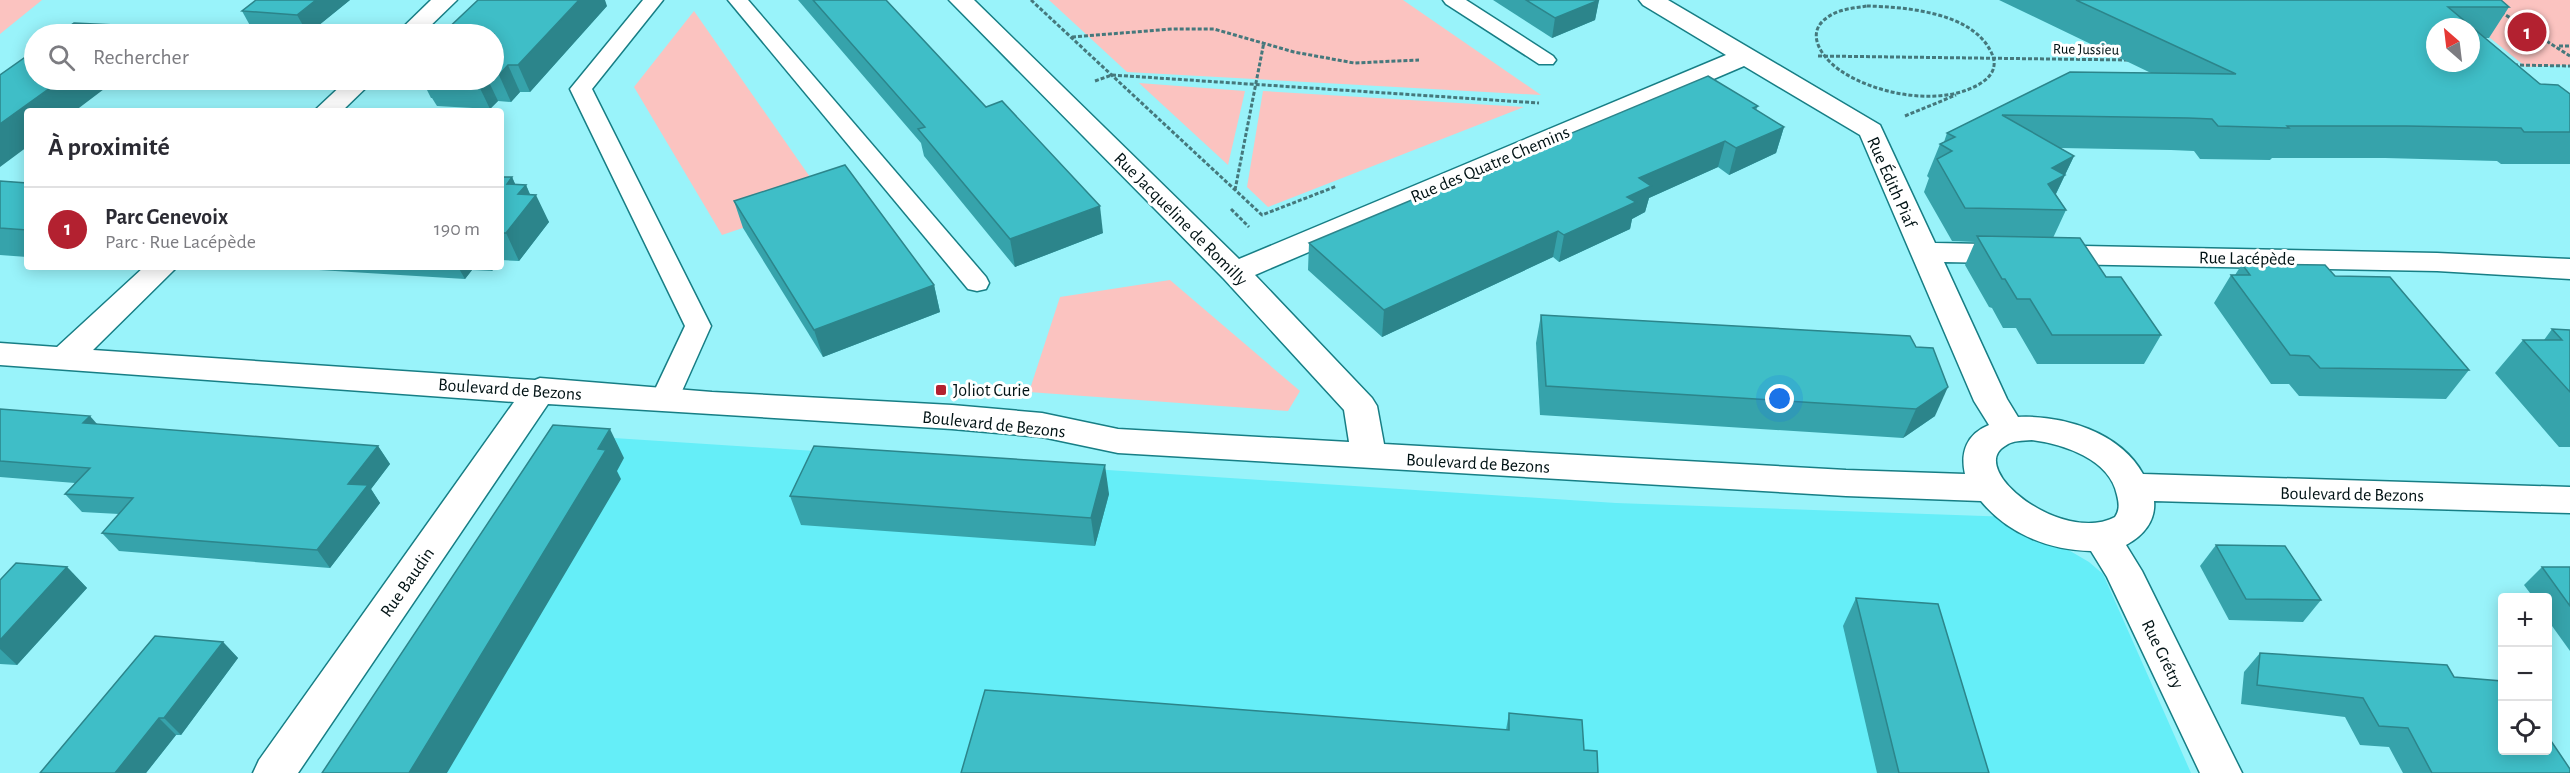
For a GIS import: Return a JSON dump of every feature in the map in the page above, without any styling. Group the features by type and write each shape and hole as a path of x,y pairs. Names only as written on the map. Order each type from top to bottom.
{"street":[{"path":"419,24 445,0"},
{"name":"Rue Jacqueline de Romilly","path":"961,0 1235,272 1360,406 1369,456"},
{"name":"Rue Édith Piaf","path":"1651,0 1871,131 1991,401 2009,430"},
{"name":"Rue des Quatre Chemins","path":"1235,272 1746,56"},
{"path":"330,108 350,90"},
{"name":"Rue Lacépède","path":"1924,252 2437,262 2570,269"},
{"path":"64,359 159,270"},
{"name":"Boulevard de Bezons","path":"0,354 664,400 964,418 1042,425 1118,441 1846,483 1988,488"},
{"name":"Rue Baudin","path":"274,773 540,390"},
{"path":"2032,428 2057,431 2081,440 2104,453 2123,469 2135,487 2138,501 2136,513 2130,524 2102,537 2078,537 2051,531 2025,520 2011,510 1988,488 1980,472 1980,458 1984,446 1995,436 2009,430 2032,428"},
{"name":"Boulevard de Bezons","path":"2135,487 2570,500"},
{"name":"Rue Grétry","path":"2102,537 2123,571 2221,773"}],"lane":[{"path":"653,0 580,89 698,326 664,400"},
{"path":"738,0 977,283"},
{"path":"1453,0 1545,60"}],"path":[{"path":"1031,0 1262,215 1338,185"},
{"path":"1871,131 1959,93 1982,86 1994,73 1996,59 1988,44 1971,30 1922,10 1893,6 1866,6 1843,10 1826,18 1816,29 1815,42 1823,57 1841,71 1867,84 1898,92 1930,96 1959,93"},
{"path":"2500,11 2570,56"},
{"path":"1071,38 1172,29 1214,29 1294,52 1354,63 1419,60"},
{"path":"1235,190 1264,42"},
{"path":"2557,46 2570,46"},
{"name":"Rue Jussieu","path":"1746,56 2139,60"},
{"path":"2510,65 2570,66"},
{"path":"1088,73 1105,89"},
{"path":"1056,94 1112,75 1545,104 1534,108"},
{"path":"1226,204 1251,229"}],"shaded area":[{"path":"0,0 42,0 0,34"},
{"path":"1049,0 1403,0 1541,95 1127,72"},
{"path":"2443,0 2570,0 2570,65 2526,67 2480,30 2480,18 2465,18"},
{"path":"694,11 826,200 722,235 634,87"},
{"path":"1139,83 1245,91 1228,165"},
{"path":"1263,91 1524,107 1268,207 1247,187"},
{"path":"1170,280 1300,391 1288,411 1029,392 1060,297"},
{"path":"552,434 1616,503 2012,517 2089,562 2103,574 2191,773 325,773"}],"building":[{"path":"256,0 316,0 297,15 242,11"},
{"path":"478,0 579,0 518,65 508,65 504,69 504,24 453,24"},
{"path":"813,0 886,0 986,107 1002,101 1100,206 1010,239 918,129 925,127"},
{"path":"1526,0 1599,0 1555,18"},
{"path":"2076,0 2501,0 2509,7 2448,7 2461,18 2426,18 2426,72 2480,72 2480,34 2540,84 2558,85 2570,94 2570,132 2524,132 2521,128 2406,126 2287,126 2289,128 2218,126 2212,119 2002,115 2074,156 2052,168 2065,175 2048,184 2066,210 1965,208 1937,159 1952,151 1940,144 1955,137 1947,133 2070,72 2236,74"},
{"path":"24,58 24,90 47,90 0,124 0,75"},
{"path":"1708,76 1758,106 1753,108 1784,127 1736,148 1725,141 1639,178 1651,186 1627,197 1636,202 1564,235 1558,231 1384,310 1309,243"},
{"path":"845,165 934,285 814,330 734,201"},
{"path":"504,177 512,177 507,184 526,185 518,194 536,195 504,233"},
{"path":"0,181 24,183 24,230 0,228"},
{"path":"1977,236 2080,238 2106,277 2121,277 2161,335 2052,335 2030,299 2017,299 2005,279 2002,279"},
{"path":"2242,264 2325,265 2335,276 2390,277 2469,370 2320,368 2309,356 2290,355 2231,275 2250,275"},
{"path":"1541,315 1910,336 1916,347 1933,348 1948,387 1916,409 1546,386"},
{"path":"2552,329 2570,330 2570,392 2523,340 2562,340"},
{"path":"0,409 90,416 83,423 378,446 348,484 368,485 317,550 102,533 133,498 65,494 90,468 0,461"},
{"path":"553,425 610,429 598,449 606,450 409,773 322,773"},
{"path":"814,446 1105,465 1091,518 790,496"},
{"path":"2216,545 2285,546 2321,600 2246,599"},
{"path":"16,563 67,567 0,640 0,580"},
{"path":"2542,567 2570,567 2570,606"},
{"path":"1856,598 1938,604 1989,773 1899,773"},
{"path":"155,636 223,642 164,718 159,718 115,773 40,773"},
{"path":"2260,653 2447,665 2454,677 2498,681 2498,755 2552,755 2552,742 2570,769 2570,773 2432,773 2408,728 2379,726 2363,698 2257,685"},
{"path":"985,690 1509,730 1509,713 1582,720 1584,750 1597,751 1598,773 961,773"}],"place":[{"name":"Parc Genevoix","path":"2527,32"},
{"name":"Joliot Curie","path":"941,390"}]}
